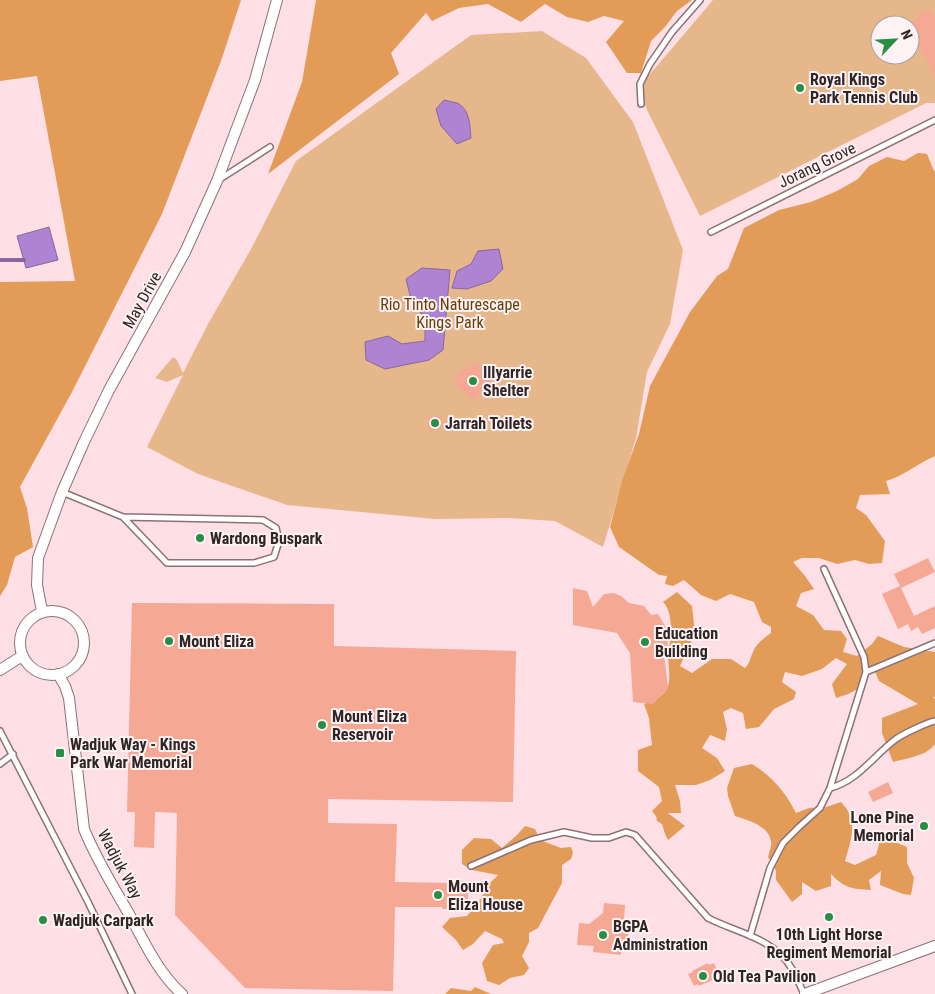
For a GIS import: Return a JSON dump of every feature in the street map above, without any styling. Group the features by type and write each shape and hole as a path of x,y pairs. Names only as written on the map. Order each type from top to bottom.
{"street":[{"name":"May Drive","path":"42,612 37,585 38,558 62,492 109,390 185,252 217,181 255,80 276,0"},
{"path":"54,610 65,613 81,629 84,640 83,652 69,670 47,675 37,672 28,665 22,656 19,645 20,634 32,616 54,610"},
{"path":"0,670 22,656"},
{"name":"Wadjuk Way","path":"58,674 69,698 84,829 90,845 158,965 171,984 182,994"},
{"path":"804,994 935,946"}],"lane":[{"path":"641,104 640,84 650,64 672,32 700,0"},
{"name":"Jorang Grove","path":"711,232 935,120"},
{"path":"217,181 270,147"},
{"path":"62,492 123,516 263,520 276,528 279,541 274,557 254,563 167,563 123,516"},
{"path":"750,936 770,868 783,843 820,808 830,788 866,672 864,657 824,569"},
{"path":"866,672 935,644"},
{"path":"830,788 840,786 851,780 897,738 935,721"},
{"path":"0,731 88,902 132,994"},
{"path":"0,764 13,754"},
{"path":"470,866 531,840 564,832 592,838 609,838 626,832 635,835 708,918 771,946 784,957 793,970 804,994"}],"green space":[{"name":"Royal Kings Park Tennis Club","path":"713,0 935,0 935,103 926,103 700,216 647,110 644,102 643,88 645,80"},
{"name":"Rio Tinto Naturescape Kings Park","path":"542,31 586,58 633,122 683,250 670,324 647,372 636,438 603,547 555,521 507,518 435,519 287,505 198,474 147,447 183,375 167,382 155,378 173,357 177,360 183,373 208,324 251,249 296,161 471,35"}],"shaded area":[{"path":"0,0 241,0 221,61 162,214 72,392 20,487 27,508 33,547 15,557 7,585 0,596 0,282 75,281 37,76 0,81"},
{"path":"316,0 692,0 677,11 651,41 641,73 627,73 606,42 624,21 604,16 588,22 567,17 545,4 521,22 488,4 459,8 432,21 426,13 391,53 399,74 268,174 302,82"},
{"path":"444,100 457,103 465,109 471,138 457,144 441,126 436,109"},
{"path":"918,153 927,154 935,170 935,456 886,481 890,494 860,495 856,508 866,515 885,541 882,563 869,564 855,560 837,564 819,558 802,558 793,562 814,589 801,593 796,606 813,615 824,630 841,631 847,639 843,652 857,656 872,644 878,636 904,647 935,652 935,697 933,697 935,699 935,744 922,754 893,762 882,733 882,718 918,704 879,681 874,669 865,673 864,686 836,698 832,684 847,664 836,658 822,669 802,676 785,672 782,682 796,692 794,699 774,709 759,727 746,729 743,713 731,708 723,712 727,729 725,741 710,735 702,748 717,758 725,771 710,780 696,785 675,785 680,801 681,813 668,813 685,826 668,840 662,824 657,821 652,811 662,801 659,787 638,771 638,750 652,745 649,718 644,704 661,695 666,690 669,682 668,655 671,625 668,609 663,602 677,592 692,606 695,633 680,666 692,673 712,659 731,659 745,668 756,646 771,633 771,627 762,622 754,602 730,594 716,601 701,595 684,580 673,586 665,584 667,576 659,575 619,547 610,527 623,478 639,434 650,386 690,312 717,276 728,269 744,228 779,210 811,202 837,191 858,179 869,166 887,157 904,161"},
{"path":"49,227 58,260 26,268 17,236"},
{"path":"499,249 503,269 491,281 467,289 452,288 457,271 471,264 478,251"},
{"path":"422,268 450,270 443,350 429,360 385,369 366,360 365,342 388,336 402,344 425,341 425,319 411,299 406,279"},
{"path":"752,764 778,785 796,813 809,808 826,807 841,802 847,809 852,823 851,838 845,861 855,865 876,855 880,841 895,842 907,847 907,863 914,878 911,895 903,894 880,885 881,871 869,880 871,890 849,887 831,874 831,886 816,891 802,882 802,894 792,902 776,880 776,871 768,857 771,847 769,835 756,824 735,816 728,796 727,788 734,768"},
{"path":"525,826 535,829 540,840 561,848 571,847 573,853 571,859 562,865 562,883 538,928 529,933 529,942 522,956 529,968 524,975 510,978 499,985 487,981 482,963 493,945 504,943 502,939 485,931 473,944 463,950 456,940 442,927 450,918 467,916 478,903 490,883 498,875 472,870 462,864 462,850 474,838 491,839 502,848"},
{"path":"475,987 491,994 445,994 451,988 471,991"}],"building":[{"path":"929,10 935,17 935,77 920,49 920,15 916,15"},
{"name":"Illyarrie Shelter","path":"477,363 494,378 474,401 455,385 455,377 460,371"},
{"name":"Jarrah Toilets","path":"441,416 443,429 428,430 427,417"},
{"path":"928,558 935,572 901,588 914,616 935,606 935,628 922,634 918,627 911,631 908,624 898,629 882,594 900,586 894,574"},
{"name":"Education Building","path":"573,588 587,591 593,607 604,594 614,593 629,603 644,606 651,615 658,614 667,629 668,651 664,655 668,688 653,704 633,702 630,653 617,633 573,625"},
{"name":"Mount Eliza Reservoir","path":"132,603 334,604 334,646 516,651 513,802 328,799 328,823 397,824 395,882 454,883 454,881 464,881 468,884 468,906 463,909 395,907 393,991 245,988 175,915 177,813 155,812 154,848 134,847 135,812 127,812"},
{"path":"888,782 893,793 873,802 868,792"},
{"name":"BGPA Administration","path":"604,903 625,905 624,922 629,923 627,950 621,949 621,955 593,952 594,946 577,945 579,923 589,924 603,913"},
{"name":"Old Tea Pavilion","path":"708,963 709,965 714,963 719,975 715,979 699,986 698,984 694,986 688,974"}],"waterway":[{"path":"0,260 24,260"}],"place":[{"name":"Royal Kings Park Tennis Club","path":"800,88"},
{"name":"Illyarrie Shelter","path":"473,381"},
{"name":"Jarrah Toilets","path":"435,423"},
{"name":"Wardong Buspark","path":"200,538"},
{"name":"Mount Eliza","path":"169,641"},
{"name":"Education Building","path":"645,642"},
{"name":"Mount Eliza Reservoir","path":"322,725"},
{"name":"Wadjuk Way - Kings Park War Memorial","path":"60,753"},
{"name":"Lone Pine Memorial","path":"924,826"},
{"name":"Mount Eliza House","path":"438,895"},
{"name":"10th Light Horse Regiment Memorial","path":"829,917"},
{"name":"Wadjuk Carpark","path":"43,920"},
{"name":"BGPA Administration","path":"603,935"},
{"name":"Old Tea Pavilion","path":"703,976"}]}
